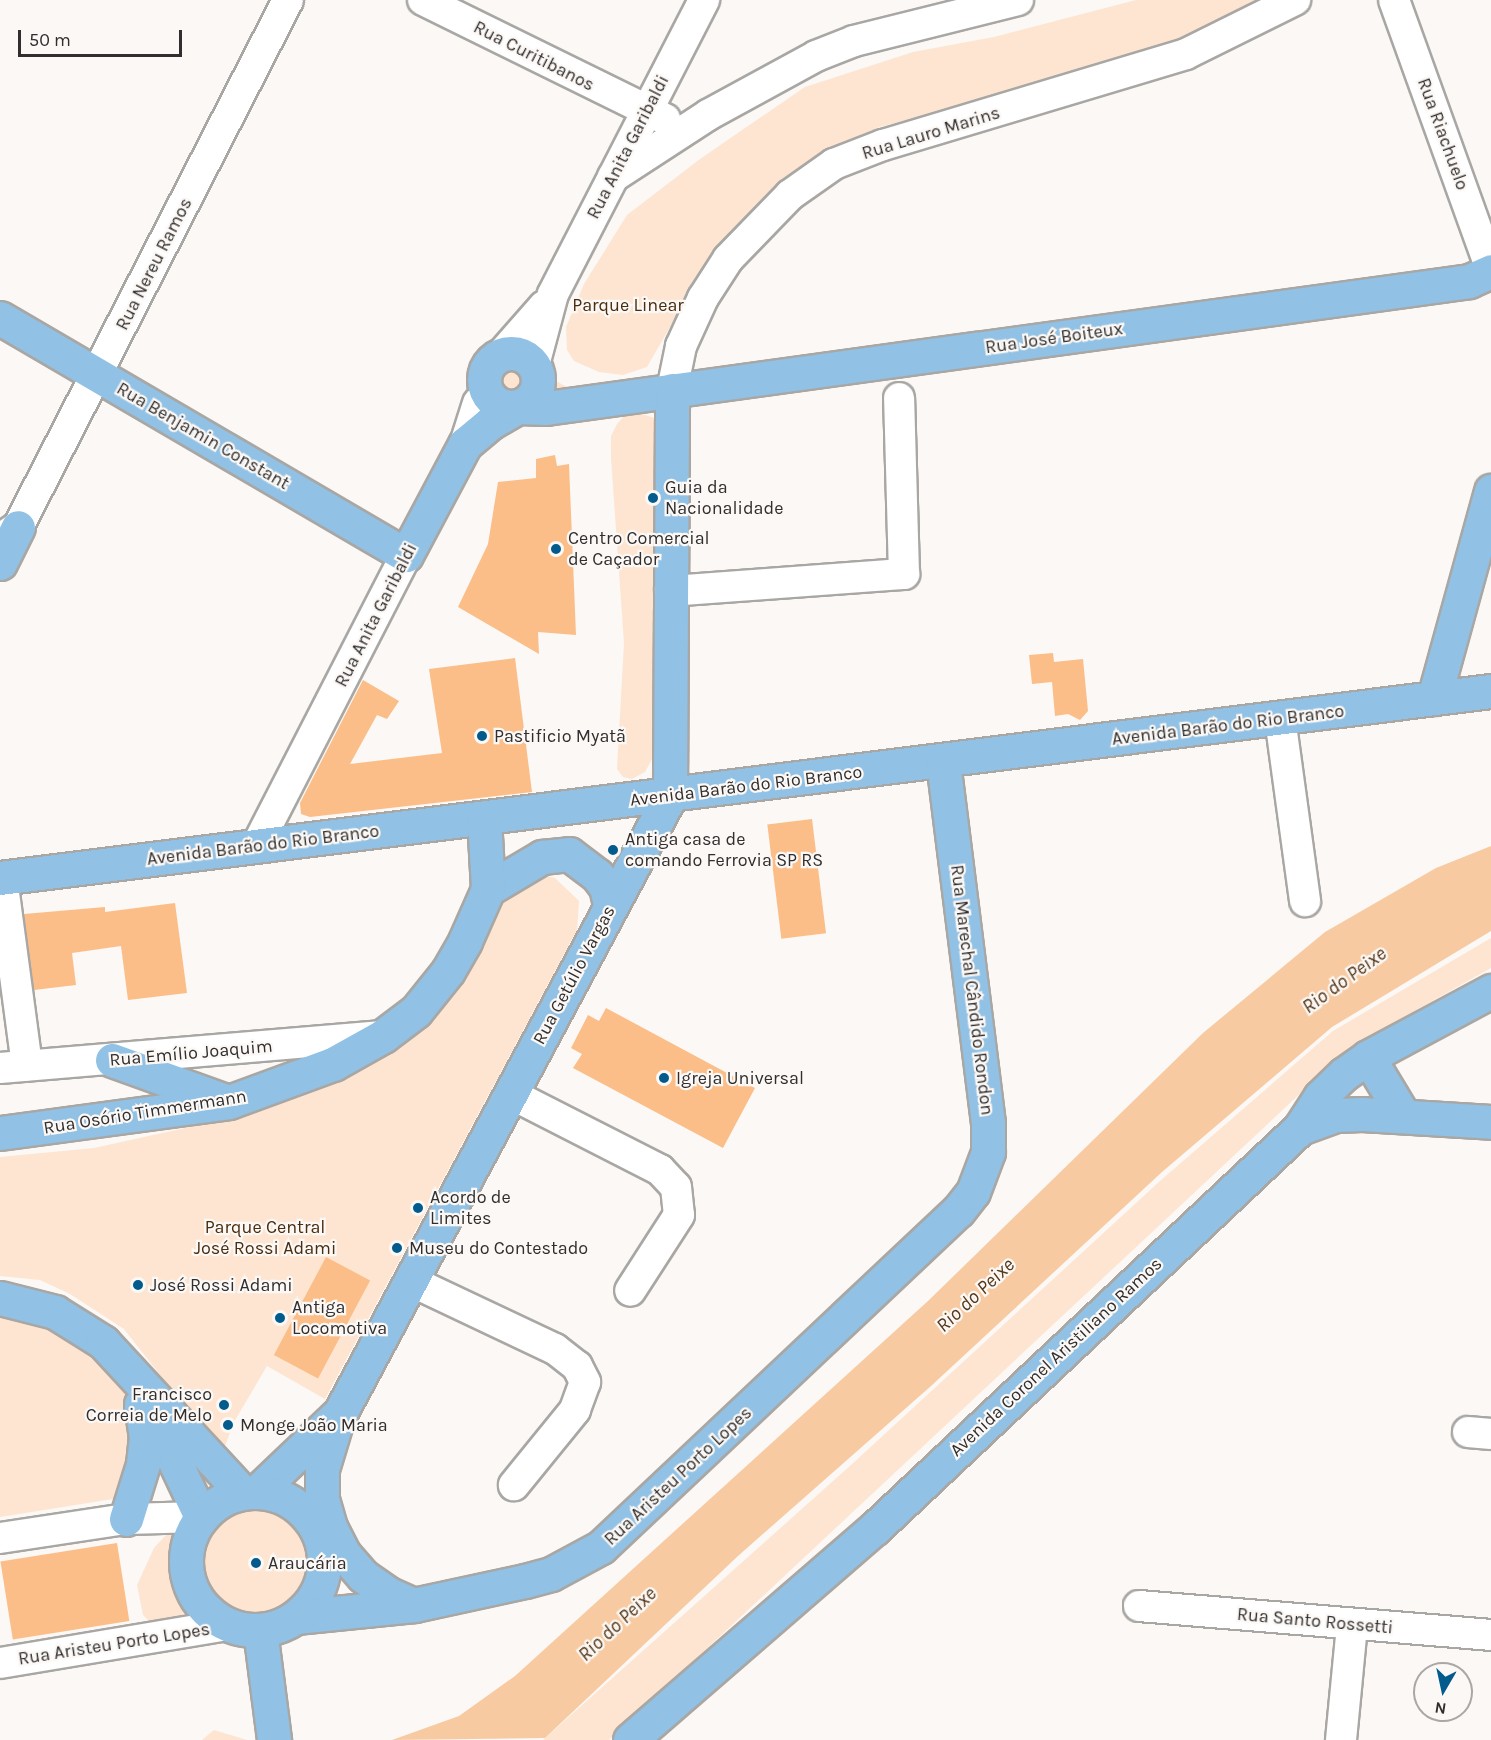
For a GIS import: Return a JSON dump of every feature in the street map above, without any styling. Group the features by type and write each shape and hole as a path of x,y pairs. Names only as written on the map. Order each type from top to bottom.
{"main road":[{"name":"Rua José Boiteux","path":"518,407 546,408 1469,281 1491,270"},
{"name":"Rua Benjamin Constant","path":"0,318 406,555"},
{"path":"502,354 518,354 535,367 535,392 518,407 499,404 487,392 484,374 494,359 502,354"},
{"name":"Rua José Boiteux","path":"535,367 614,398"},
{"name":"Rua Getúlio Vargas","path":"250,1492 340,1413 413,1282 610,905 670,796 672,390"},
{"name":"Rua Anita Garibaldi","path":"406,555 465,444 490,423 518,407"},
{"path":"1434,698 1491,491"},
{"path":"0,563 6,533"},
{"name":"Avenida Barão do Rio Branco","path":"1,874 670,796 1491,691"},
{"name":"Rua Marechal Cândido Rondon","path":"943,762 988,1123 982,1175 958,1211"},
{"name":"Rua Osório Timmermann","path":"0,1132 229,1102 333,1064 383,1036 416,1011 448,971 488,889 484,818"},
{"path":"488,889 542,856 569,854 597,875 606,887 610,905"},
{"name":"Avenida Coronel Aristiliano Ramos","path":"630,1740 874,1528 1300,1128 1320,1097 1368,1057 1491,991"},
{"path":"1368,1057 1403,1115"},
{"path":"112,1060 229,1102"},
{"path":"1300,1128 1336,1115 1403,1115 1491,1122"},
{"name":"Rua Aristeu Porto Lopes","path":"296,1617 414,1605 551,1574 601,1547 958,1211"},
{"path":"0,1298 35,1305 75,1323 103,1342 120,1363 160,1400 226,1479 250,1492 295,1503 319,1532 324,1551 320,1588 296,1617 260,1630 228,1625 200,1603 186,1569 186,1550 201,1517 212,1506 250,1492"},
{"path":"120,1363 140,1403 161,1432 201,1517"},
{"path":"126,1518 143,1464 146,1437 140,1403"},
{"path":"340,1413 328,1440 322,1469 322,1498 330,1527 343,1553 363,1576 387,1593 414,1605"},
{"path":"260,1630 274,1740"}],"street":[{"name":"Rua Nereu Ramos","path":"6,533 98,375 288,0"},
{"name":"Rua Curitibanos","path":"423,0 658,119 679,120 708,115"},
{"name":"Rua Anita Garibaldi","path":"502,354 553,294 704,0"},
{"path":"614,177 708,115 816,56 854,41 1018,0"},
{"name":"Rua Lauro Marins","path":"672,390 681,346 703,298 728,259 790,195 834,164 883,145 1186,54 1295,0"},
{"name":"Rua Riachuelo","path":"1394,0 1491,270"},
{"name":"Rua Anita Garibaldi","path":"535,367 553,294"},
{"path":"670,591 904,574 899,398"},
{"path":"465,444 478,403"},
{"name":"Rua Anita Garibaldi","path":"257,845 406,555"},
{"path":"1280,718 1305,901"},
{"path":"1,874 13,1066"},
{"name":"Rua Emílio Joaquim","path":"13,1066 112,1060 383,1036"},
{"path":"511,1094 660,1170 676,1187 679,1215 630,1291"},
{"path":"413,1282 555,1349 577,1366 585,1382 575,1410 514,1485"},
{"path":"0,1538 126,1518 201,1517"},
{"name":"Rua Santo Rossetti","path":"1139,1606 1491,1635"},
{"name":"Rua Aristeu Porto Lopes","path":"0,1663 228,1625"},
{"path":"1341,1740 1352,1625"}],"green space":[{"name":"Parque Linear","path":"1136,0 1275,0 1227,26 1031,89 879,127 823,155 787,181 742,223 697,280 647,367 623,375 599,372 574,361 567,350 566,327 584,284 627,215 700,159 805,87 913,52 994,37"},
{"path":"512,365 522,369 526,379 522,389 512,393 502,389 498,379 502,369"},
{"path":"548,376 563,385 582,392 539,392"},
{"path":"636,412 654,418 660,429 652,759 645,772 632,779 623,777 617,769 624,643 611,436 625,415"},
{"name":"Parque Central José Rossi Adami","path":"537,874 555,878 579,901 577,930 325,1399 267,1366 234,1422 222,1454 124,1329 70,1294 40,1280 0,1276 0,1157 94,1148 199,1125 276,1105 338,1078 424,1023 456,989 477,954 500,898"},
{"path":"1491,938 1491,968 1350,1047 609,1740 543,1740 851,1465 1160,1181 1333,1031"},
{"path":"0,1308 82,1336 129,1391 138,1419 119,1498 0,1517"},
{"path":"255,1504 276,1509 294,1521 306,1539 311,1560 306,1581 294,1599 276,1611 255,1616 234,1611 216,1599 204,1581 199,1560 204,1539 216,1521 234,1509"},
{"path":"168,1533 175,1537 176,1586 185,1619 152,1624 143,1615 137,1585 154,1548"},
{"path":"214,1730 247,1740 202,1740"}],"water":[{"name":"Rio do Peixe","path":"1491,846 1491,931 1332,1027 1162,1172 931,1386 738,1556 545,1738 392,1740 459,1716 515,1676 928,1301 1203,1033 1325,932 1436,868"}],"building":[{"path":"555,455 557,466 569,464 576,635 538,632 539,654 458,607 488,544 498,482 536,478 536,459"},
{"path":"1053,653 1054,662 1083,659 1088,711 1080,720 1068,714 1055,716 1052,682 1032,684 1029,655"},
{"name":"Pastificio Myatã","path":"515,658 532,792 310,817 301,814 300,803 363,680 399,701 387,719 377,715 350,764 442,753 429,669"},
{"path":"812,819 826,933 781,939 767,824"},
{"path":"175,903 187,993 128,1000 121,946 72,953 76,985 34,990 24,914 105,907 105,912"},
{"name":"Igreja Universal","path":"606,1008 755,1088 723,1148 573,1068 582,1054 571,1048 588,1015 599,1021"},
{"path":"326,1257 370,1280 318,1378 274,1355"},
{"path":"117,1543 129,1621 13,1639 0,1561"}],"place":[{"name":"Guia da Nacionalidade","path":"653,498"},
{"name":"Centro Comercial de Caçador","path":"556,549"},
{"name":"Pastificio Myatã","path":"482,736"},
{"name":"Antiga casa de comando Ferrovia SP RS","path":"613,850"},
{"name":"Igreja Universal","path":"664,1078"},
{"name":"Acordo de Limites","path":"418,1208"},
{"name":"Museu do Contestado","path":"397,1248"},
{"name":"José Rossi Adami","path":"138,1285"},
{"name":"Antiga Locomotiva","path":"280,1318"},
{"name":"Francisco Correia de Melo","path":"224,1405"},
{"name":"Monge João Maria","path":"228,1425"},
{"name":"Araucária","path":"256,1563"}]}
